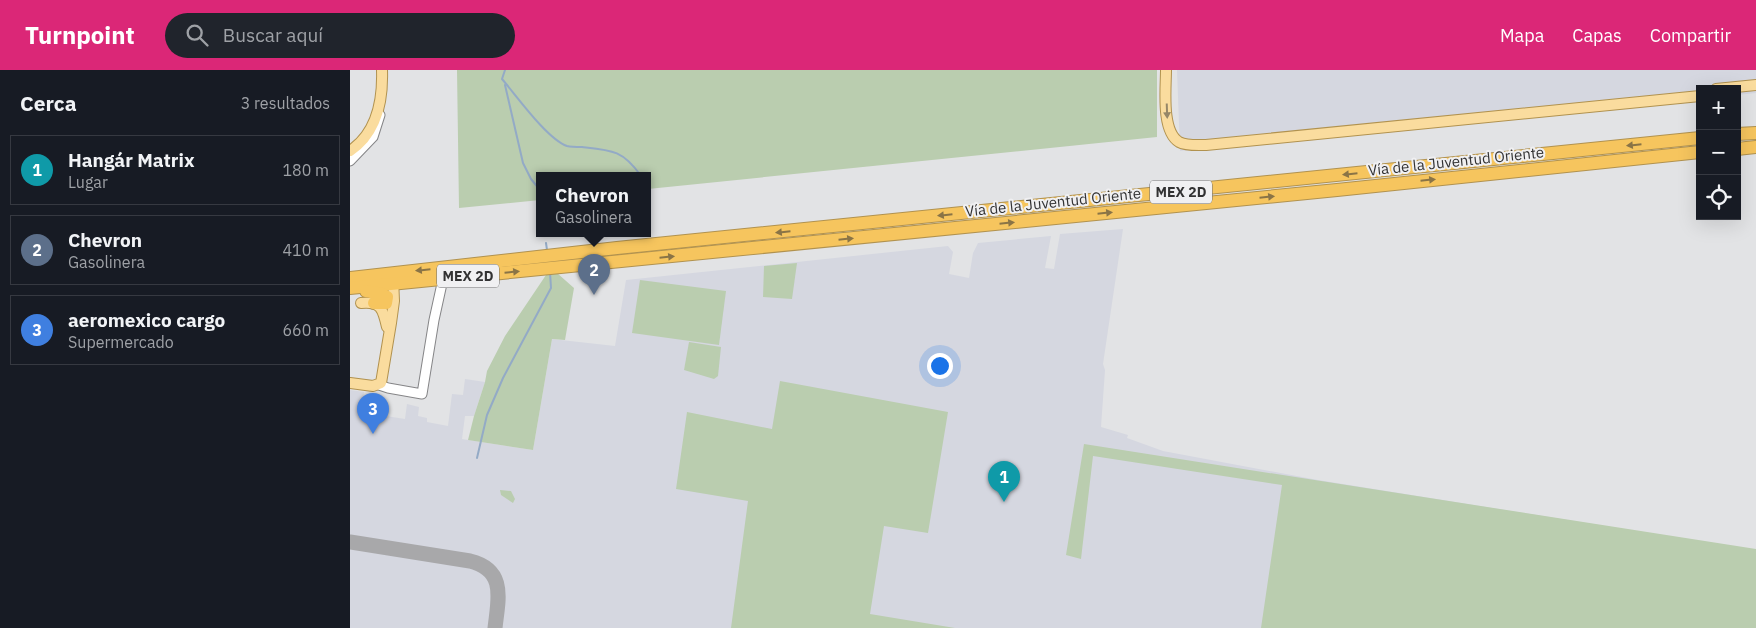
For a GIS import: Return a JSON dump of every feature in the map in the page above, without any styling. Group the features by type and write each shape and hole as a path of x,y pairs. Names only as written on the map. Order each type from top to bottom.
{"highway":[{"path":"1741,134 1756,133"},
{"path":"1696,140 1691,142 1690,145 1696,149"},
{"name":"Vía de la Juventud Oriente","path":"556,261 618,262 1337,190 1657,149 1696,140"},
{"path":"1741,149 1756,147"},
{"name":"Vía de la Juventud Oriente","path":"556,261 662,244 1657,149 1696,150"},
{"name":"MEX 2D","path":"393,279 443,279 556,261"},
{"name":"MEX 2D","path":"360,294 393,279 542,263"}],"main road":[{"path":"350,151 369,133 382,97 382,70"},
{"path":"1166,70 1167,123 1173,137 1186,144 1206,145 1696,96"},
{"path":"1741,86 1756,85"},
{"path":"1186,144 1200,140 1696,90"},
{"path":"1741,93 1756,91"},
{"path":"350,383 373,386 379,385 383,379 390,332 393,279"},
{"path":"360,294 384,312 390,332"}],"street":[{"path":"350,161 373,137 379,118 382,97"},
{"path":"379,385 422,394 443,279"}],"shaded area":[{"path":"1177,70 1756,70 1756,93 1741,95 1741,85 1696,85 1696,99 1180,151"},
{"path":"1123,229 1103,364 1105,370 1101,427 1128,435 1127,438 1163,451 1318,480 1673,537 1756,628 350,628 350,390 364,392 361,412 405,419 407,404 419,407 418,416 427,418 427,422 448,426 452,394 463,395 465,379 485,382 474,416 465,416 462,439 533,450 552,339 615,346 626,280 948,246 953,252 949,274 969,278 973,253 978,243 1051,236 1045,268 1054,269 1060,234"}],"green space":[{"path":"457,70 1157,70 1157,137 651,189 651,172 536,172 536,200 459,208"},
{"path":"797,263 792,299 763,297 764,266"},
{"path":"557,273 574,288 565,340 552,339 533,450 468,440 487,371 505,336 546,275"},
{"path":"640,280 726,291 719,345 632,333"},
{"path":"689,342 721,347 718,376 714,379 684,370"},
{"path":"780,381 948,412 928,533 884,526 870,614 955,628 731,628 748,501 676,489 687,412 772,429"},
{"path":"1084,444 1756,549 1756,628 1261,628 1282,485 1093,456 1081,559 1066,555"},
{"path":"500,490 511,491 515,499 513,503 501,495"}],"waterway":[{"path":"505,70 502,79 541,126 559,142 567,146 601,149 616,153 628,161 638,172"},
{"path":"505,85 523,163 536,185"},
{"path":"546,243 547,250"},
{"path":"477,458 487,415 503,378 551,288 550,272"}],"taxiway":[{"path":"350,542 470,561 482,565 490,571 498,587 495,628"}],"place":[{"name":"Chevron","path":"594,295"},
{"name":"aeromexico cargo","path":"373,434"},
{"name":"Hangár Matrix","path":"1004,502"}]}
